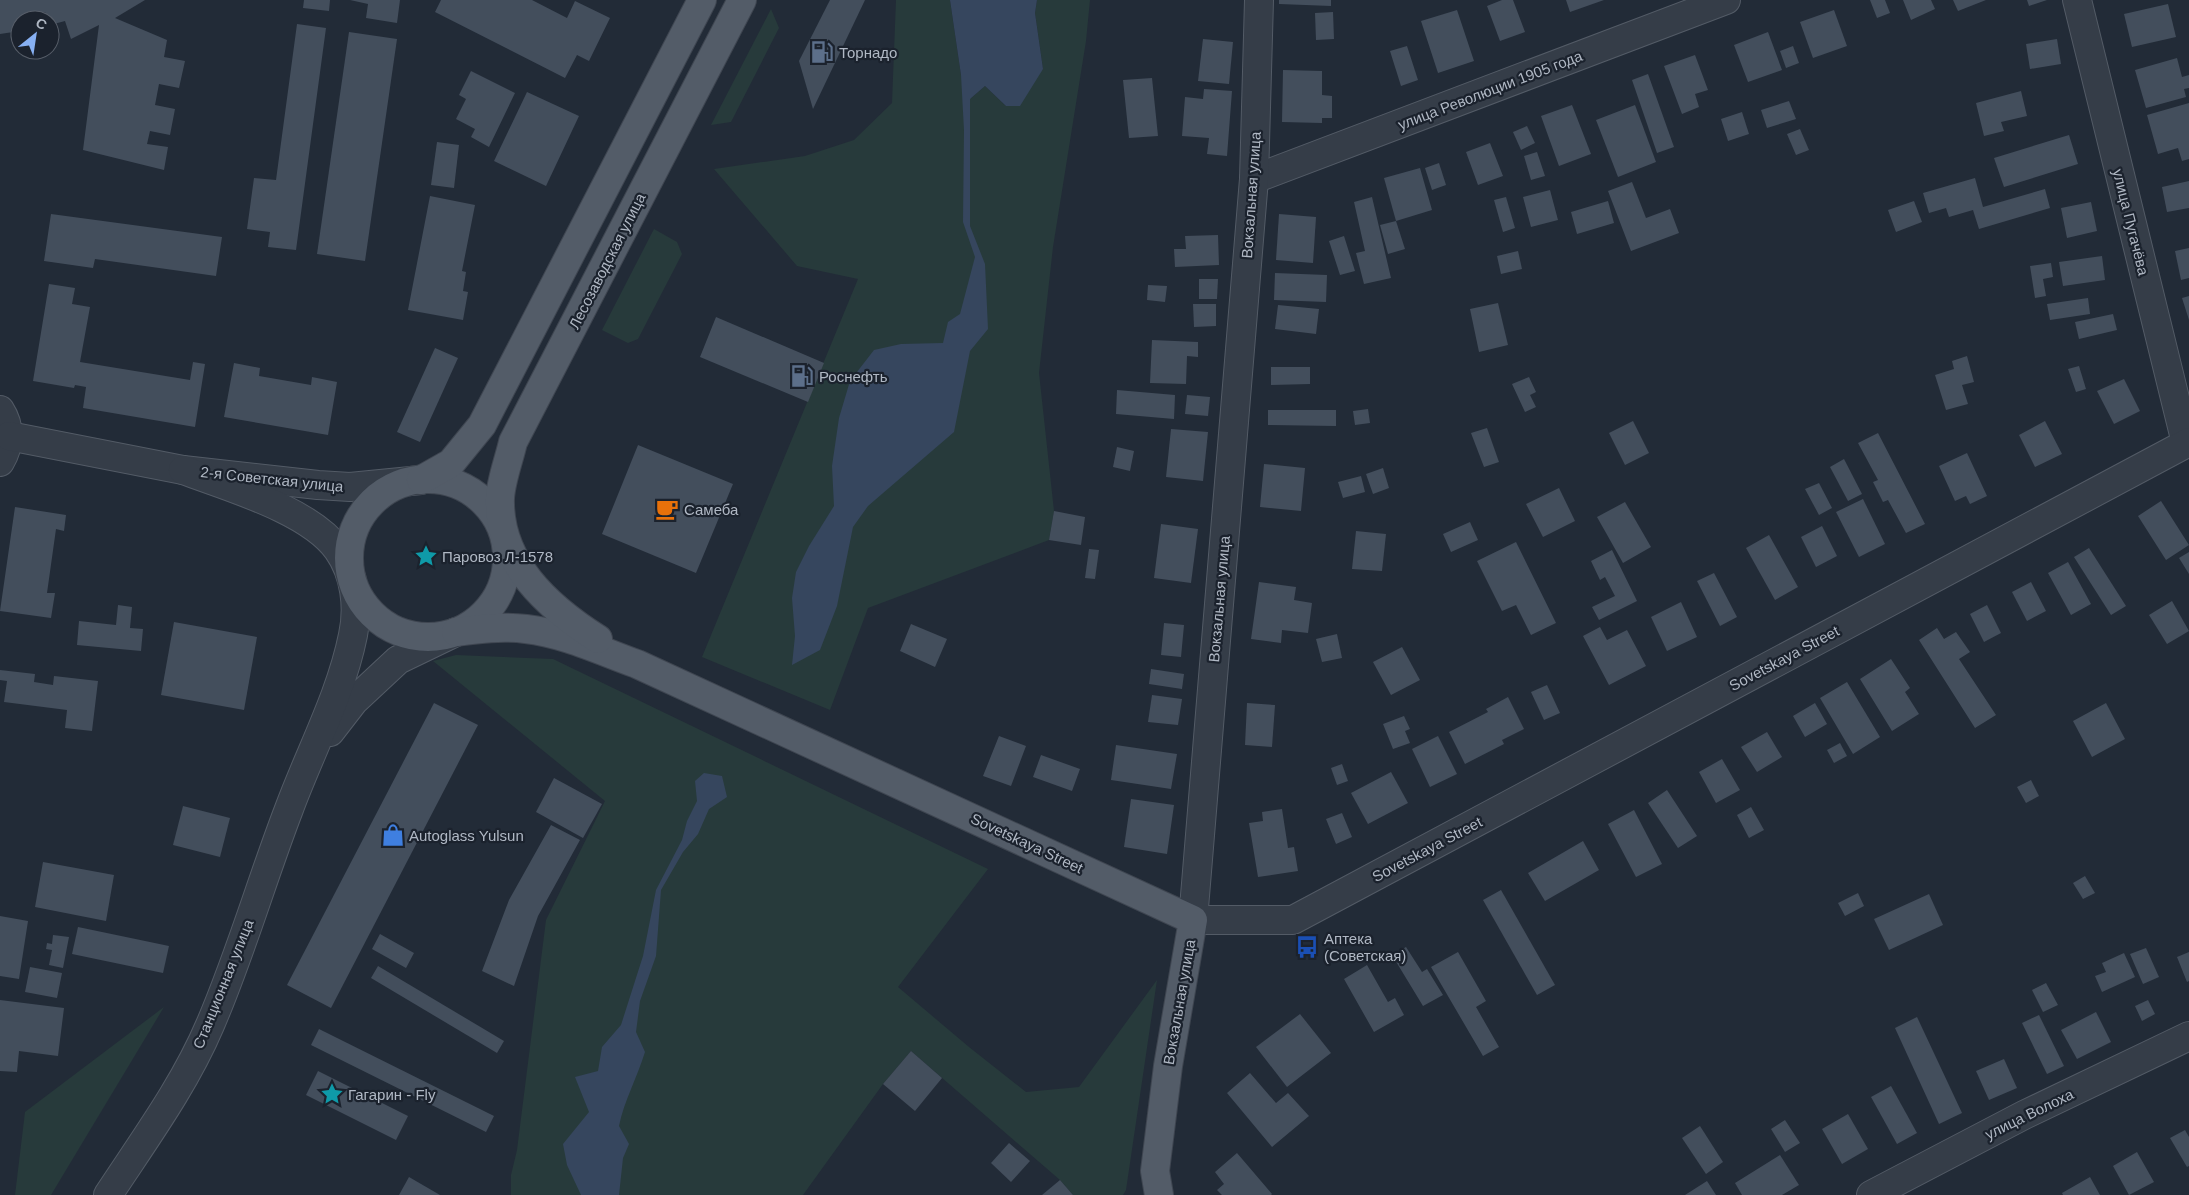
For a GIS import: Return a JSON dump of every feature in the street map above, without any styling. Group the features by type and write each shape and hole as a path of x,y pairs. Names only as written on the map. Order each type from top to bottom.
{"main road":[{"path":"421,480 451,463 482,425 702,0"},
{"name":"Лесозаводская улица","path":"502,530 500,497 513,442 742,0"},
{"path":"421,480 447,481 470,491 490,508 502,530 508,561 500,592 484,614 473,624 456,632 432,637 412,635 393,629 372,613 356,589 351,572 350,555 352,536 358,521 380,496 404,483 421,480"},
{"name":"Sovetskaya Street","path":"502,530 518,566 567,619 637,664"},
{"name":"Sovetskaya Street","path":"456,632 491,627 526,629 563,638 637,664 1193,920"},
{"name":"Вокзальная улица","path":"1159,1195 1155,1170 1166,1085 1193,920"}],"street":[{"name":"Вокзальная улица","path":"1193,920 1254,180 1259,0"},
{"name":"улица Революции 1905 года","path":"1254,180 1726,0"},
{"name":"улица Пугачёва","path":"2077,0 2187,443"},
{"path":"0,410 5,418 9,436 8,446 0,462"},
{"name":"2-я Советская улица","path":"9,436 183,470 350,487 421,480"},
{"name":"Sovetskaya Street","path":"1193,920 1293,920 2187,443"},
{"name":"2-я Советская улица","path":"183,470 286,510 317,530 338,550 356,589"},
{"name":"Станционная улица","path":"108,1195 178,1089 210,1025 336,691 354,634 356,589"},
{"name":"Станционная улица","path":"309,759 354,701 398,660 456,632"},
{"name":"улица Волоха","path":"1871,1195 2024,1115 2189,1036"}],"shaded area":[{"path":"896,0 950,0 961,75 971,98 985,86 1006,106 1043,69 1035,13 1037,0 1090,0 1086,41 1053,247 1039,373 1054,511 1049,540 868,608 830,710 702,657 858,279 797,266 714,169 805,156 854,140 892,103"},
{"path":"771,9 779,28 731,122 711,125"},
{"path":"654,229 677,242 682,254 638,339 628,343 602,330"},
{"path":"456,655 553,659 988,869 898,987 1026,1092 1079,1087 1157,980 1126,1190 1123,1195 1073,1195 1060,1180 911,1051 883,1084 803,1195 511,1195 511,1175 517,1150 546,920 605,801 433,661"},
{"path":"164,1007 51,1195 15,1195 25,1112"}],"water":[{"path":"950,0 1037,0 1035,13 1043,69 1020,106 1006,106 985,86 970,99 970,226 985,264 988,329 970,351 954,432 868,506 853,527 837,606 820,650 792,665 795,636 792,598 796,572 809,546 834,506 832,466 839,418 850,381 874,350 901,344 943,343 948,322 960,314 975,257 963,222 964,130 961,75"},
{"path":"704,773 722,776 727,797 709,809 698,834 683,852 661,890 656,956 640,1001 636,1032 645,1052 619,1126 629,1144 623,1158 619,1195 581,1195 567,1165 563,1144 589,1112 575,1077 598,1071 602,1047 621,1025 643,956 656,890 682,840 687,821 697,801 695,781"}],"building":[{"path":"0,0 145,0 115,18 167,40 164,57 185,61 179,88 159,84 155,105 175,109 170,135 150,131 147,144 168,147 164,170 83,150 99,25 71,39 65,21 60,22 60,10 10,10 10,32 0,34"},
{"path":"304,0 330,0 329,11 303,8"},
{"path":"350,0 400,0 397,23 366,18 368,4"},
{"path":"441,0 532,0 567,18 575,1 610,18 589,61 577,55 565,78 435,12"},
{"name":"Торнадо","path":"830,0 865,0 813,109 799,61"},
{"path":"1279,0 1331,0 1331,6 1279,4"},
{"path":"1502,0 1513,0 1525,32 1500,41 1487,6"},
{"path":"1566,0 1604,0 1570,12"},
{"path":"1870,0 1885,0 1890,13 1877,18"},
{"path":"1903,0 1931,0 1935,9 1911,20"},
{"path":"1953,0 1986,0 1958,11"},
{"path":"2027,0 2047,0 2029,6"},
{"path":"2168,4 2176,37 2132,47 2124,14"},
{"path":"1457,10 1474,61 1438,73 1421,21"},
{"path":"1834,10 1847,46 1813,58 1800,22"},
{"path":"1333,12 1334,39 1316,40 1315,13"},
{"path":"297,24 326,28 296,250 268,247 270,232 247,229 254,178 276,180"},
{"path":"349,32 397,39 365,261 317,254"},
{"path":"1768,32 1782,70 1748,82 1734,45"},
{"path":"1203,39 1233,42 1229,84 1198,81"},
{"path":"2057,39 2061,64 2030,69 2026,44"},
{"path":"1407,46 1418,80 1401,86 1390,51"},
{"path":"1793,46 1799,63 1786,68 1780,51"},
{"path":"1695,55 1708,90 1695,94 1699,107 1682,114 1664,66"},
{"path":"2177,58 2182,77 2189,75 2189,88 2184,89 2186,97 2146,108 2135,70"},
{"path":"1283,70 1322,71 1322,95 1332,96 1332,118 1322,118 1322,123 1282,122"},
{"path":"471,71 515,93 489,147 471,137 475,129 456,119 466,99 459,95"},
{"path":"1648,74 1674,147 1657,153 1632,80"},
{"path":"1152,78 1158,136 1129,138 1123,80"},
{"path":"1204,89 1232,91 1227,156 1207,154 1209,138 1182,136 1185,97 1203,99"},
{"path":"2021,91 2027,116 2001,122 2004,131 1984,136 1976,103"},
{"path":"527,92 579,116 546,186 494,161"},
{"path":"1789,101 1796,119 1767,128 1761,110"},
{"path":"2189,103 2189,159 2182,161 2178,148 2158,154 2147,115"},
{"path":"1572,105 1591,154 1559,166 1541,116"},
{"path":"1635,105 1656,162 1618,177 1596,120"},
{"path":"1742,112 1749,134 1728,141 1721,119"},
{"path":"1527,126 1535,143 1521,150 1513,132"},
{"path":"1800,129 1809,150 1796,155 1787,134"},
{"path":"2069,135 2078,164 2004,187 1994,158"},
{"path":"437,142 459,145 454,188 431,185"},
{"path":"1490,143 1503,176 1478,185 1466,152"},
{"path":"1537,152 1545,176 1531,180 1524,156"},
{"path":"1439,163 1446,185 1432,190 1425,168"},
{"path":"1420,168 1432,210 1396,221 1384,178"},
{"path":"1975,178 1983,207 2045,189 2050,208 1979,229 1973,210 1949,217 1946,208 1929,213 1923,193"},
{"path":"2189,181 2189,208 2167,212 2162,187"},
{"path":"1632,182 1646,218 1670,209 1679,233 1631,251 1608,191"},
{"path":"1550,190 1558,220 1531,227 1523,197"},
{"path":"430,196 475,205 462,271 466,272 463,291 468,292 463,320 408,310"},
{"path":"1372,197 1391,278 1364,284 1356,253 1365,251 1354,202"},
{"path":"1506,197 1515,228 1503,232 1494,200"},
{"path":"1608,201 1614,223 1577,234 1571,212"},
{"path":"1914,201 1922,222 1896,232 1888,210"},
{"path":"2091,202 2097,231 2067,238 2061,208"},
{"path":"51,214 222,237 216,276 95,259 93,268 44,261"},
{"path":"1279,214 1316,217 1313,263 1276,260"},
{"path":"1396,221 1405,249 1388,254 1380,225"},
{"path":"1218,235 1219,265 1175,267 1174,249 1186,249 1185,236"},
{"path":"1344,236 1355,271 1340,275 1329,241"},
{"path":"2189,248 2189,278 2181,280 2175,251"},
{"path":"1518,251 1522,269 1501,274 1497,256"},
{"path":"2102,256 2105,280 2063,286 2059,262"},
{"path":"2051,263 2053,277 2043,279 2046,296 2035,298 2030,266"},
{"path":"1275,273 1327,275 1326,302 1274,300"},
{"path":"1199,279 1218,279 1217,299 1199,299"},
{"path":"49,284 75,288 72,304 90,307 80,362 190,380 193,362 205,364 195,427 83,408 86,387 75,385 74,388 33,381"},
{"path":"1148,285 1167,286 1165,302 1147,300"},
{"path":"2189,296 2189,320 2182,298"},
{"path":"2088,298 2090,314 2050,320 2047,304"},
{"path":"1498,303 1508,345 1479,352 1470,309"},
{"path":"1193,304 1216,304 1216,326 1194,327"},
{"path":"1278,305 1319,309 1316,334 1275,329"},
{"path":"2113,314 2117,330 2079,339 2075,322"},
{"path":"716,317 824,363 808,402 700,357"},
{"path":"1152,340 1198,342 1198,357 1187,356 1186,384 1150,383"},
{"path":"435,348 458,358 420,442 397,432"},
{"path":"1967,356 1974,382 1962,385 1968,404 1946,410 1935,375 1954,369 1952,361"},
{"path":"234,363 260,368 259,376 311,385 312,377 337,382 328,435 224,417"},
{"path":"2079,366 2086,389 2076,392 2068,369"},
{"path":"1271,367 1310,367 1310,384 1271,385"},
{"path":"1529,377 1536,392 1530,395 1536,407 1525,412 1512,384"},
{"path":"2124,379 2140,411 2114,424 2097,391"},
{"path":"1117,390 1175,395 1174,419 1116,414"},
{"path":"1187,395 1210,397 1208,416 1185,414"},
{"path":"1368,409 1370,423 1355,425 1353,411"},
{"path":"1268,410 1336,410 1336,426 1268,425"},
{"path":"1633,421 1649,453 1625,465 1609,433"},
{"path":"2045,421 2062,454 2035,467 2019,435"},
{"path":"1487,428 1499,462 1484,467 1471,433"},
{"path":"1171,429 1208,432 1203,481 1166,477"},
{"path":"1878,433 1925,524 1906,533 1888,500 1883,502 1873,482 1878,480 1858,443"},
{"name":"Самеба","path":"638,445 733,484 696,573 602,534"},
{"path":"1117,447 1134,451 1130,471 1113,467"},
{"path":"1967,453 1987,496 1970,504 1966,496 1955,501 1939,466"},
{"path":"1844,459 1862,494 1848,501 1830,467"},
{"path":"1264,464 1305,468 1301,511 1260,507"},
{"path":"1383,468 1389,488 1373,494 1366,474"},
{"path":"1361,476 1365,492 1343,498 1338,482"},
{"path":"1819,483 1832,508 1819,515 1805,489"},
{"path":"1559,488 1575,521 1543,537 1526,504"},
{"path":"1863,499 1885,544 1859,557 1836,512"},
{"path":"2161,501 2189,545 2166,560 2138,516"},
{"path":"1625,502 1651,547 1623,563 1597,517"},
{"path":"15,507 66,515 64,531 56,529 47,593 55,593 51,618 0,611"},
{"path":"1054,511 1085,517 1081,545 1049,540"},
{"path":"1470,522 1478,540 1451,552 1443,534"},
{"path":"1161,524 1198,529 1191,583 1154,578"},
{"path":"1822,526 1837,556 1816,567 1801,537"},
{"path":"1356,531 1386,534 1382,571 1352,569"},
{"path":"1769,535 1798,587 1775,600 1746,548"},
{"path":"1516,542 1556,623 1531,635 1516,605 1502,611 1477,561"},
{"path":"2089,548 2126,606 2111,615 2074,557"},
{"path":"1089,549 1099,550 1095,579 1085,578"},
{"path":"1612,550 1637,601 1599,620 1592,607 1615,596 1605,577 1600,580 1591,561"},
{"path":"2189,552 2189,574 2179,558"},
{"path":"2068,562 2091,604 2071,615 2048,573"},
{"path":"1714,573 1737,617 1720,626 1697,581"},
{"path":"1259,582 1296,587 1294,600 1312,603 1308,633 1282,630 1281,643 1251,639"},
{"path":"2031,582 2046,611 2027,621 2012,592"},
{"path":"2172,601 2189,631 2167,644 2149,615"},
{"path":"1681,602 1697,637 1667,651 1651,617"},
{"path":"118,605 132,607 130,628 143,629 141,651 77,645 79,621 116,625"},
{"path":"1987,605 2001,633 1984,642 1970,614"},
{"path":"174,622 257,637 244,710 161,695"},
{"path":"1164,623 1184,625 1181,657 1161,655"},
{"path":"911,624 947,639 935,667 900,651"},
{"path":"1600,627 1607,640 1627,630 1646,666 1609,685 1583,636"},
{"path":"1937,628 1944,639 1956,632 1970,652 1959,659 1996,715 1975,728 1919,640"},
{"path":"1337,634 1342,658 1322,662 1316,639"},
{"path":"1402,647 1420,680 1391,695 1373,662"},
{"path":"1891,659 1910,688 1905,692 1919,714 1892,731 1860,679"},
{"path":"1151,669 1184,674 1182,689 1149,684"},
{"path":"0,670 35,674 34,682 53,685 54,676 98,681 92,731 65,728 67,710 4,702 7,681 0,680"},
{"path":"1847,682 1880,737 1853,754 1820,698"},
{"path":"1547,685 1560,713 1544,720 1531,692"},
{"path":"1152,695 1182,699 1178,725 1148,722"},
{"path":"1508,697 1524,729 1502,740 1504,744 1465,764 1449,732 1488,712 1486,709"},
{"path":"434,703 478,725 331,1008 287,985"},
{"path":"1247,703 1275,705 1272,747 1245,745"},
{"path":"1815,703 1827,724 1805,737 1793,716"},
{"path":"2106,703 2125,739 2092,757 2073,721"},
{"path":"1404,716 1410,729 1405,731 1410,743 1393,749 1383,724"},
{"path":"1767,732 1782,757 1757,772 1741,747"},
{"path":"999,736 1026,746 1011,786 983,776"},
{"path":"1438,736 1457,774 1430,787 1412,749"},
{"path":"1840,743 1847,756 1834,763 1827,750"},
{"path":"1116,745 1177,754 1171,789 1111,780"},
{"path":"1041,755 1080,769 1072,791 1033,777"},
{"path":"1722,759 1740,790 1716,803 1699,772"},
{"path":"1342,764 1348,781 1337,785 1331,768"},
{"path":"1391,772 1408,803 1368,824 1351,793"},
{"path":"554,778 602,804 583,838 536,812"},
{"path":"2031,780 2039,796 2026,803 2017,787"},
{"path":"1667,790 1697,836 1678,848 1648,803"},
{"path":"1131,799 1174,805 1167,854 1124,847"},
{"path":"183,806 230,818 220,857 173,845"},
{"path":"1751,807 1764,830 1749,838 1737,815"},
{"path":"1282,809 1288,848 1294,847 1298,871 1258,877 1249,823 1263,821 1262,812"},
{"path":"1634,810 1662,864 1636,877 1608,824"},
{"path":"1342,813 1352,837 1336,844 1326,819"},
{"path":"551,825 580,840 538,916 514,986 482,971 509,900"},
{"path":"1583,841 1599,870 1545,901 1528,873"},
{"path":"43,862 114,875 106,921 35,907"},
{"path":"2085,876 2095,893 2083,899 2073,883"},
{"path":"1501,890 1555,985 1537,995 1483,900"},
{"path":"1858,893 1864,906 1845,916 1838,903"},
{"path":"1929,894 1943,925 1889,950 1874,919"},
{"path":"0,916 28,921 19,979 0,976"},
{"path":"78,927 169,946 163,973 72,954"},
{"path":"380,934 414,953 406,968 372,949"},
{"path":"53,935 69,937 63,968 49,965 52,950 46,949 47,943 52,944"},
{"path":"1406,947 1422,972 1427,969 1443,995 1423,1006 1392,955"},
{"path":"2146,948 2159,977 2143,984 2130,954"},
{"path":"1458,952 1486,1001 1476,1007 1499,1047 1483,1056 1431,967"},
{"path":"2189,952 2189,981 2187,982 2177,957"},
{"path":"2124,953 2135,977 2102,992 2095,976 2106,972 2102,963"},
{"path":"1367,965 1388,1002 1395,998 1404,1015 1374,1032 1344,979"},
{"path":"378,966 504,1041 497,1053 371,978"},
{"path":"30,967 62,973 57,998 25,992"},
{"path":"2046,983 2058,1005 2043,1012 2032,990"},
{"path":"0,1000 64,1008 58,1056 19,1051 17,1072 0,1071"},
{"path":"2148,1000 2155,1014 2142,1021 2135,1006"},
{"path":"2096,1012 2111,1042 2077,1059 2061,1030"},
{"path":"1300,1014 1331,1053 1287,1087 1256,1047"},
{"path":"2039,1015 2064,1066 2047,1074 2022,1023"},
{"path":"1917,1017 1962,1113 1939,1124 1895,1028"},
{"path":"319,1029 494,1116 486,1132 311,1045"},
{"path":"911,1051 942,1078 915,1111 883,1084"},
{"path":"2004,1059 2017,1088 1989,1100 1976,1071"},
{"path":"318,1071 408,1116 396,1140 306,1095"},
{"path":"1250,1073 1276,1103 1288,1093 1309,1116 1272,1147 1227,1093"},
{"path":"1891,1086 1917,1133 1897,1144 1871,1097"},
{"path":"1848,1114 1868,1149 1842,1164 1822,1129"},
{"path":"1785,1120 1800,1143 1785,1152 1771,1129"},
{"path":"1700,1126 1723,1162 1706,1174 1682,1138"},
{"path":"2185,1130 2189,1137 2189,1166 2187,1167 2170,1138"},
{"path":"1009,1143 1030,1161 1011,1182 991,1163"},
{"path":"2137,1152 2154,1182 2129,1195 2113,1166"},
{"path":"1237,1153 1271,1195 1222,1195 1217,1190 1224,1184 1215,1172"},
{"path":"1780,1155 1799,1185 1782,1195 1742,1195 1735,1183"},
{"path":"409,1177 440,1195 399,1195"},
{"path":"2090,1177 2100,1195 2063,1195 2062,1193"},
{"path":"1060,1180 1073,1195 1042,1195"},
{"path":"1707,1181 1716,1195 1685,1195"}],"place":[{"name":"Торнадо","path":"822,52"},
{"name":"Роснефть","path":"802,376"},
{"name":"Самеба","path":"667,509"},
{"name":"Паровоз Л-1578","path":"426,556"},
{"name":"Autoglass Yulsun","path":"393,835"},
{"name":"Аптека (Советская)","path":"1307,947"},
{"name":"Гагарин - Fly","path":"332,1094"}]}
